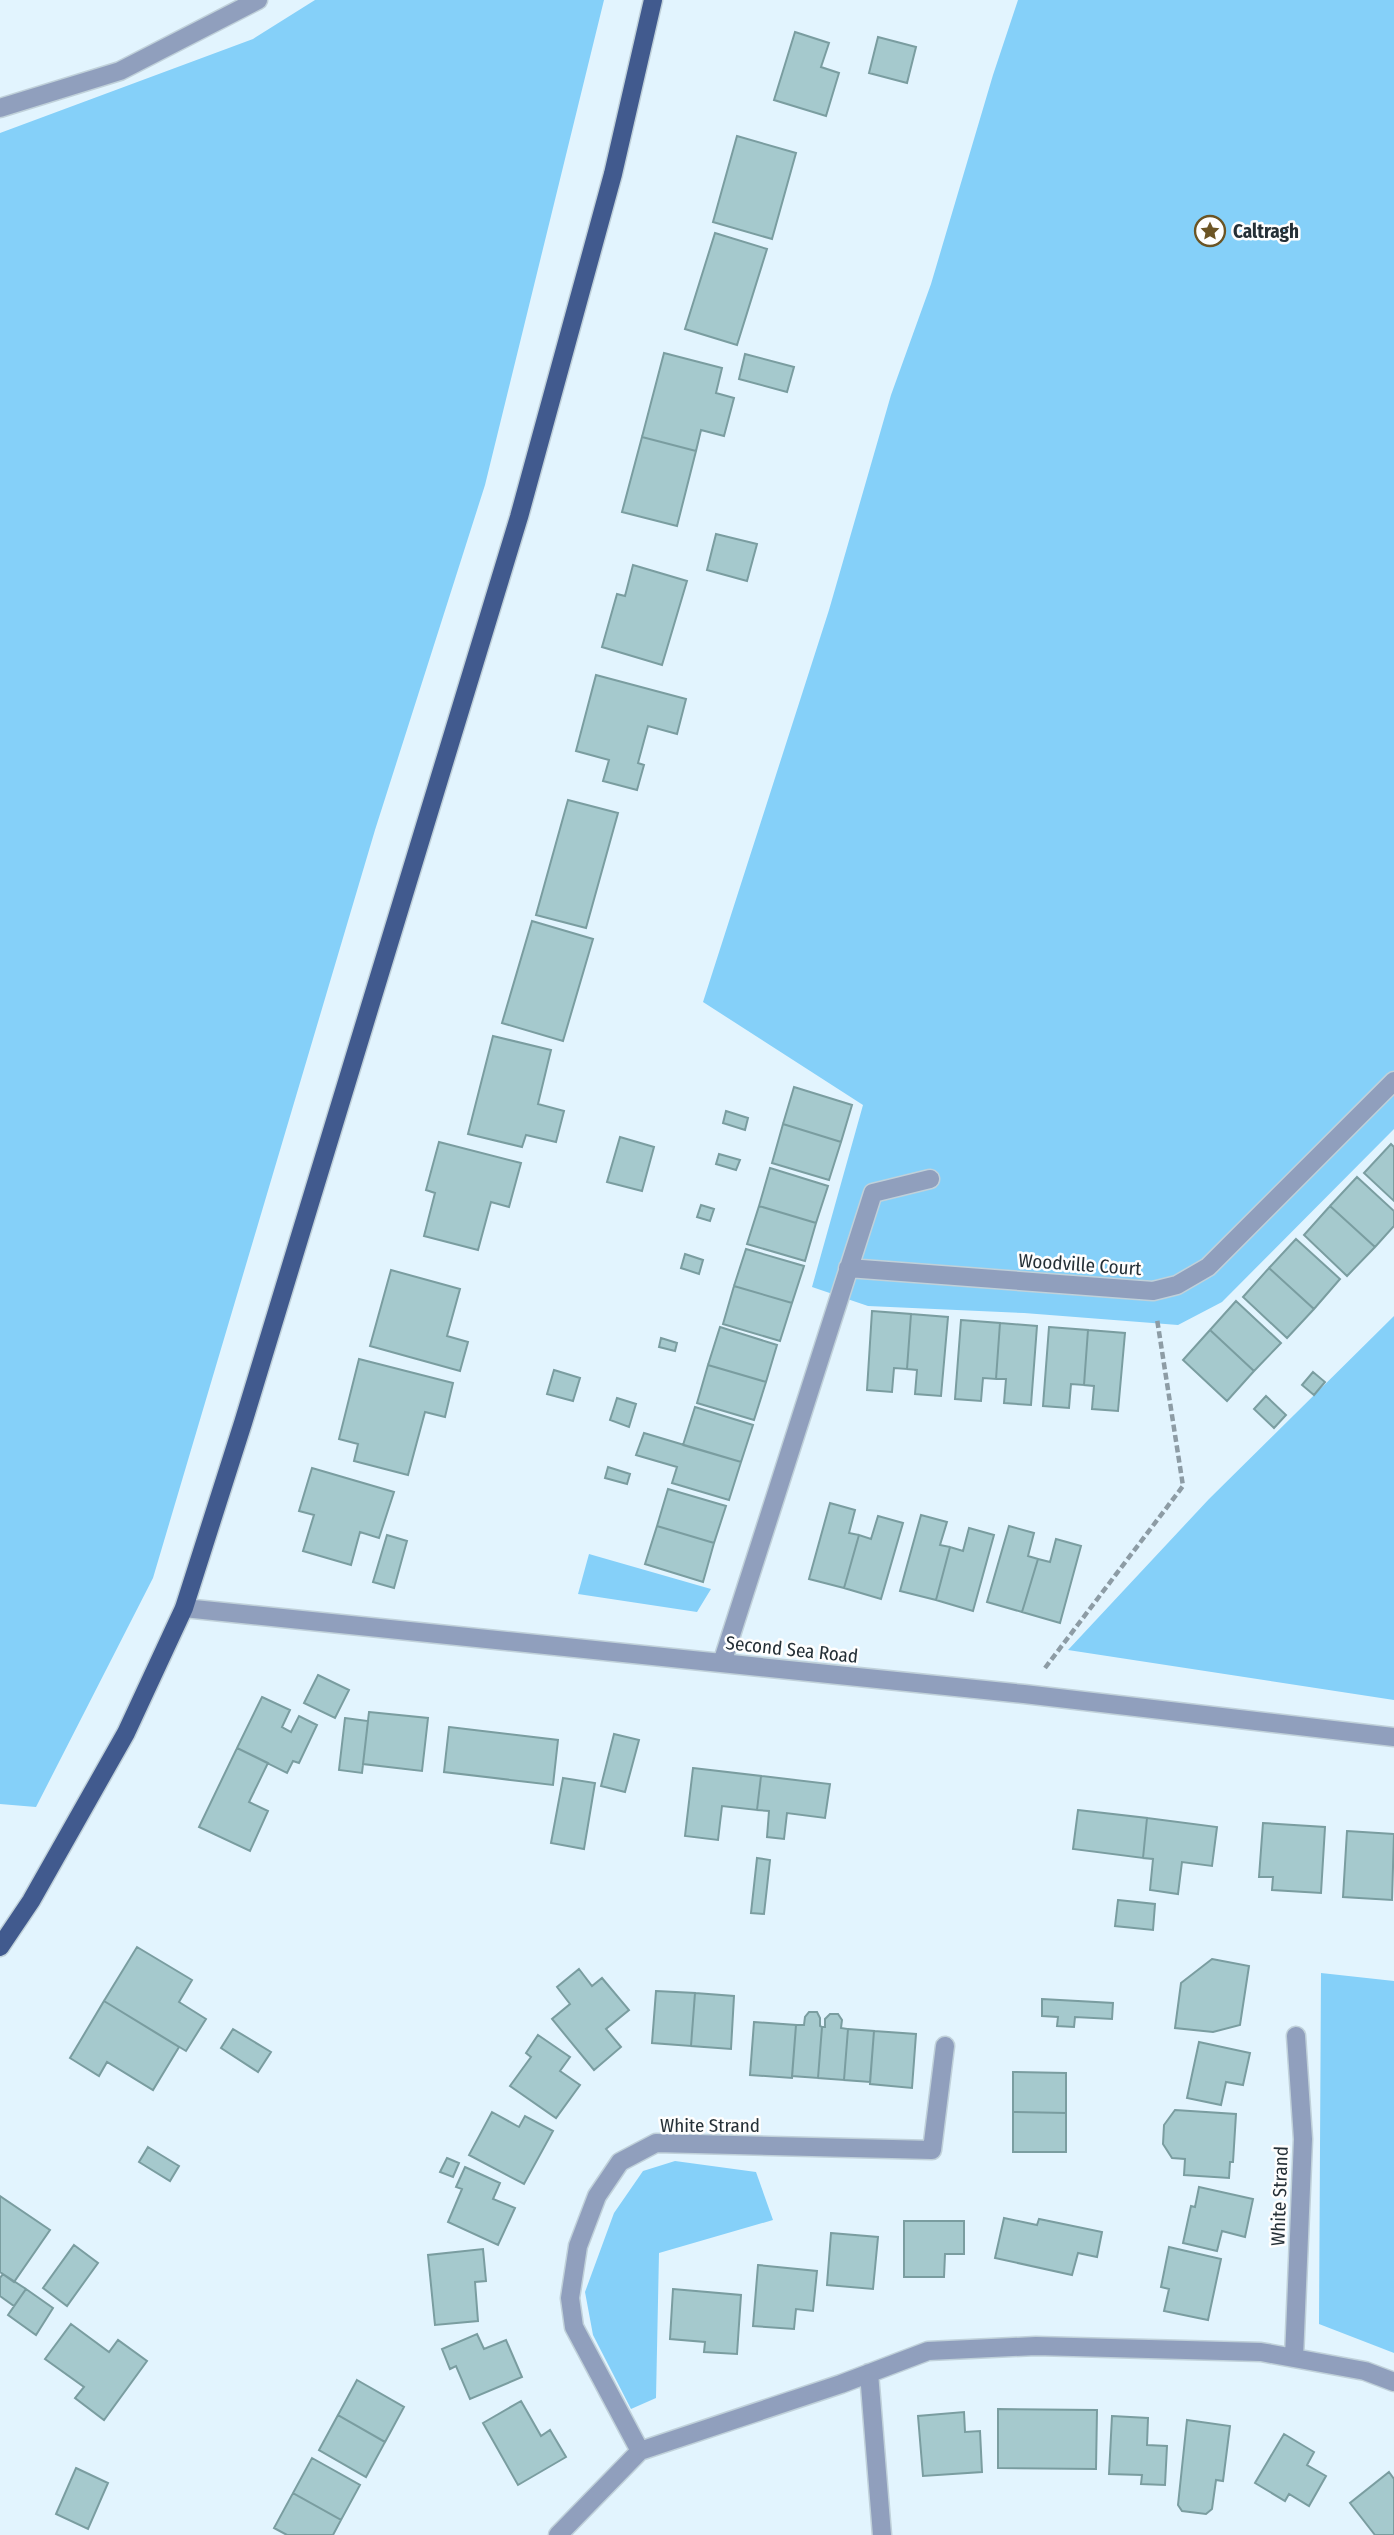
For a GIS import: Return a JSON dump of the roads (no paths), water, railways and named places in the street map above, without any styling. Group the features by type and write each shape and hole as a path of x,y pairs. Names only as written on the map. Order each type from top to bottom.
{"main road":[{"path":"0,1947 31,1901 126,1733 184,1608 519,517 613,174 653,0"}],"street":[{"path":"0,108 120,71 258,0"},
{"name":"Woodville Court","path":"848,1268 1153,1291 1177,1285 1208,1267 1394,1081"},
{"path":"722,1663 873,1193 930,1179"},
{"name":"Second Sea Road","path":"184,1608 1024,1694 1394,1737"},
{"name":"White Strand","path":"1294,2358 1303,2140 1296,2036"},
{"name":"White Strand","path":"640,2451 574,2327 570,2298 578,2246 597,2196 620,2162 656,2143 932,2150 945,2046"},
{"path":"558,2535 640,2451 928,2351 1036,2346 1261,2352 1365,2371 1394,2382"},
{"path":"869,2373 882,2535"}],"place":[{"name":"Caltragh","path":"1210,231"}]}
